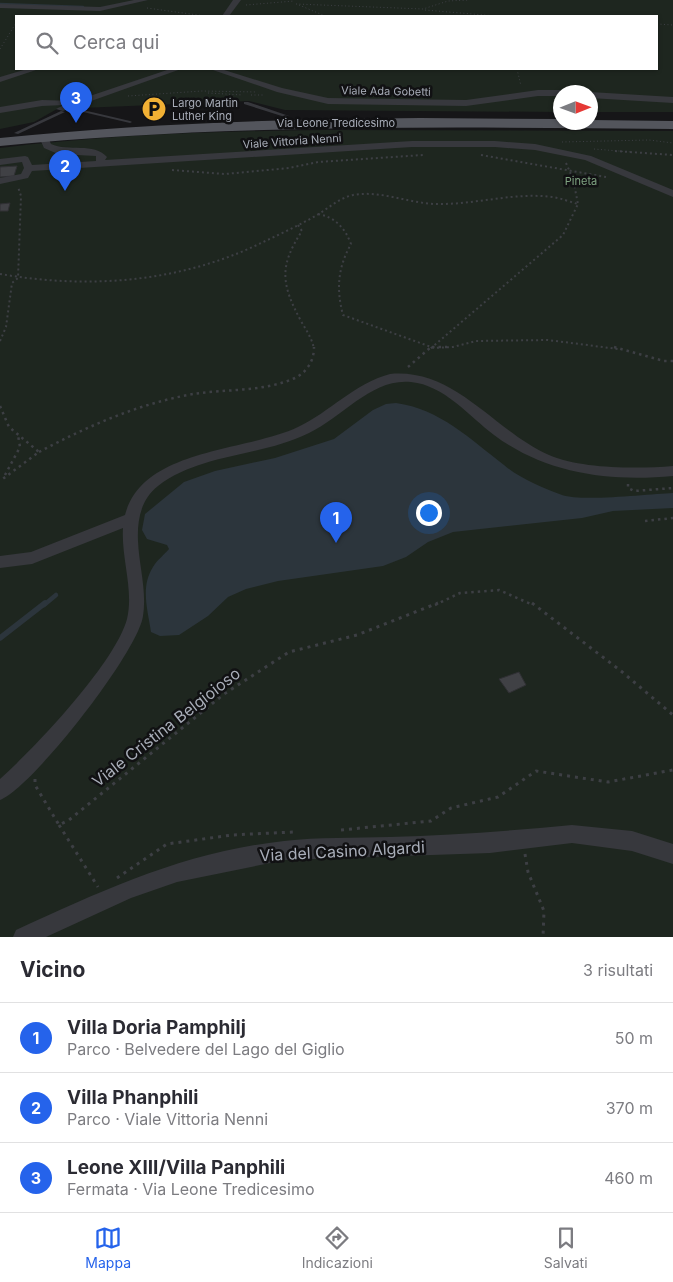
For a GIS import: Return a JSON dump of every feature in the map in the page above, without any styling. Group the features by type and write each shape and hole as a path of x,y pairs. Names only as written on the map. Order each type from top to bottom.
{"main road":[{"name":"Via Leone Tredicesimo","path":"0,135 130,122 287,116 553,117"},
{"path":"598,117 673,117"},
{"name":"Via Leone Tredicesimo","path":"0,142 160,127 262,123 673,125"}],"street":[{"path":"0,6 100,9 144,0"},
{"path":"226,15 235,2"},
{"path":"0,80 32,70"},
{"path":"0,118 19,116 34,107 66,107 174,70"},
{"name":"Viale Ada Gobetti","path":"217,70 286,92 328,100 466,104 523,95 553,93"},
{"path":"598,95 673,100"},
{"path":"0,110 42,103 66,107"},
{"path":"44,137 47,146 54,150 99,154 102,157 99,164"},
{"name":"Viale Vittoria Nenni","path":"29,168 412,144 518,145 557,147 673,194"},
{"path":"0,162 25,159 29,168 25,176 0,181"},
{"path":"0,791 35,758 111,665 135,620 136,586 131,519 136,501 146,489 177,468 300,432 337,411 383,378 401,376 436,383 449,390 496,431 546,460 604,473 633,474 673,471"},
{"path":"0,562 32,558 131,519"},
{"name":"Via del Casino Algardi","path":"23,937 128,889 177,872 238,858 285,850 467,844 572,834 632,841 673,854"}],"lane":[{"path":"246,103 287,116"},
{"path":"16,133 50,118 66,107"},
{"path":"85,111 130,122"}],"path":[{"path":"235,2 294,0 296,4 323,15"},
{"path":"423,9 441,3 469,0"},
{"path":"126,4 198,15"},
{"path":"296,4 423,9 486,15"},
{"path":"658,24 673,25"},
{"path":"0,49 15,25"},
{"path":"517,70 523,95"},
{"path":"123,96 202,91 286,92"},
{"path":"401,376 410,364 434,348 463,319 563,235 578,204 573,179 566,161 557,147 649,140 673,143"},
{"path":"594,150 673,155"},
{"path":"171,170 224,174 289,168 318,162 426,155"},
{"path":"479,155 520,160 612,179"},
{"path":"0,341 6,327 12,284 18,278 21,196 15,179"},
{"path":"0,274 18,278 79,281 152,278 172,274 221,260 298,225 335,202 353,195 377,194 420,204 474,203 536,196 553,197 578,204"},
{"path":"318,214 326,215 344,229 351,244 343,257 337,290 343,315 434,348 453,347 476,341 548,340 609,346 673,361"},
{"path":"0,481 39,452 77,431 151,403 207,392 264,386 298,378 308,368 314,352 311,339 292,303 283,278 287,255 302,231 298,225"},
{"path":"0,406 9,426 39,452"},
{"path":"4,477 20,448 17,433"},
{"path":"633,474 637,483 627,485 631,490 673,488"},
{"path":"645,521 673,518"},
{"name":"Viale Cristina Belgioioso","path":"59,825 69,820 224,694 289,652 357,635 410,616 460,594 499,590 530,602 620,671 673,715"},
{"path":"35,758 35,784 99,888 106,884"},
{"path":"336,830 431,821 451,808 498,797 536,771 608,782 673,770"},
{"path":"112,881 167,844 232,835 298,832"},
{"path":"523,838 528,872 544,911 543,937"}],"green space":[{"path":"0,0 673,0 673,112 598,112 598,85 553,85 553,112 285,110 249,101 57,109 34,122 0,129"},
{"name":"Pineta","path":"325,130 673,131 673,937 0,937 0,148 162,134"}],"shaded area":[{"path":"396,403 412,406 441,418 510,470 562,495 584,498 673,493 673,508 613,511 582,518 453,532 428,542 406,557 383,566 278,581 246,589 228,597 208,616 179,635 160,636 151,632 146,599 147,583 155,564 169,549 167,545 147,539 142,530 145,514 184,482 215,471 275,458 334,439 373,410 386,404"}],"building":[{"path":"17,166 14,176 0,177 0,167"},
{"path":"10,203 8,211 0,211 0,204"},
{"path":"519,672 526,685 509,693 499,679"}],"waterway":[{"path":"0,4 83,7"},
{"path":"44,605 56,595"},
{"path":"0,638 45,603"}],"place":[{"name":"Largo Martin Luther King","path":"154,109"},
{"name":"Leone XIII/Villa Panphili","path":"76,123"},
{"name":"Villa Phanphili","path":"65,191"},
{"name":"Villa Doria Pamphilj","path":"336,543"}]}
